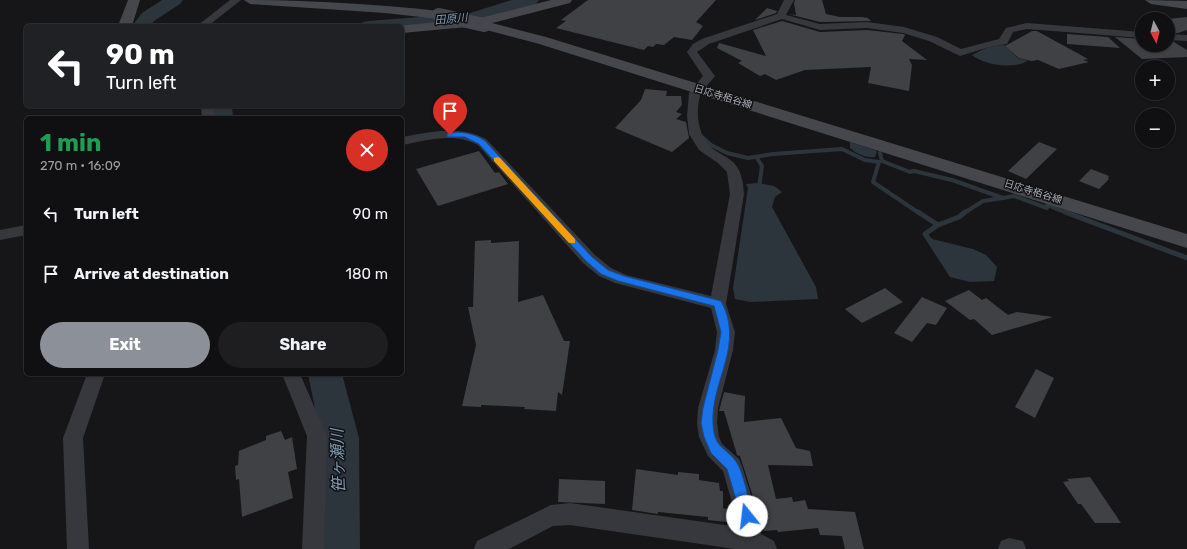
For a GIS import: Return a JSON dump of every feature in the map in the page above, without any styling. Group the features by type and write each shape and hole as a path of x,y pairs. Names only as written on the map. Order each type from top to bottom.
{"main road":[{"path":"126,24 134,0"},
{"name":"日応寺栢谷線","path":"250,0 385,9 439,16 484,25 541,40 1187,241"},
{"path":"404,29 484,21 566,0"},
{"path":"1151,0 1187,5"}],"street":[{"path":"205,24 236,0"},
{"path":"781,16 789,0"},
{"path":"758,544 750,528 732,466 715,450 709,437 707,423 708,408 724,350 726,332 718,304 737,194 737,178 729,165 702,145 694,132 695,93 705,84 709,76 693,55 692,52 694,47 703,41 738,32 781,16 820,27 867,25 904,30 933,38 960,53 988,44 1003,42 1009,30 1027,26 1135,34"},
{"path":"1175,37 1187,38"},
{"path":"404,141 450,135 465,135 476,138 482,142 589,259 604,272 718,304"},
{"path":"0,235 24,230"},
{"path":"78,549 73,438 95,376"},
{"path":"293,376 317,436 313,549"},
{"path":"485,549 551,516 570,514 758,544"},
{"path":"1009,549 1015,549"}],"shaded area":[{"path":"1004,45 1018,58 1028,61 1007,66 985,62 972,55 988,47"},
{"path":"850,142 877,151 875,157 858,154 850,148"},
{"path":"758,183 774,186 782,192 775,197 772,207 816,287 818,299 750,302 735,299 733,288 748,188 746,184"},
{"path":"924,237 973,249 986,255 997,267 994,281 970,282 950,277"}],"building":[{"path":"588,0 716,0 696,22 703,26 692,40 674,37 664,45 656,44 653,47 648,46 644,50 556,28 566,21 561,20"},
{"path":"795,0 822,0 826,14 840,17 862,17 868,18 871,21 820,22 788,14 796,15"},
{"path":"767,8 777,11 776,13 755,20"},
{"path":"1187,17 1187,30 1175,33 1175,18"},
{"path":"782,21 820,32 867,30 903,34 905,35 902,41 927,60 909,59 912,65 909,91 868,83 871,67 805,70 776,80 765,74 760,76 738,63 742,61 717,48 719,43 766,56 753,30"},
{"path":"1032,31 1037,31 1088,59 1083,60 1089,62 1059,69 1038,60 1031,61 1019,58 1005,46"},
{"path":"1067,34 1108,37 1120,48 1067,44"},
{"path":"1115,37 1135,38 1135,52 1175,52 1175,43 1187,50 1187,57 1142,59"},
{"path":"645,89 667,91 666,96 681,96 682,105 676,112 682,114 676,119 686,122 689,138 672,152 615,128 641,100"},
{"path":"1039,142 1057,149 1026,179 1008,171"},
{"path":"479,151 495,173 499,172 508,184 438,206 416,169"},
{"path":"1091,169 1109,176 1109,179 1099,189 1079,181"},
{"path":"491,240 491,243 519,241 518,302 543,295 564,341 570,341 562,395 558,392 556,411 524,409 525,407 481,405 481,407 462,406 476,345 468,307 473,307 475,241"},
{"path":"885,288 903,302 862,323 845,309"},
{"path":"969,290 982,300 986,298 1008,315 1017,312 1053,317 992,335 974,319 970,320 945,301"},
{"path":"922,297 947,308 936,325 927,323 912,342 894,333"},
{"path":"1036,369 1054,378 1035,418 1015,407"},
{"path":"724,392 745,396 744,422 781,418 796,448 810,451 813,466 768,465 776,499 792,497 793,502 805,500 808,509 855,512 864,549 845,549 842,536 820,535 818,528 778,532 777,530 764,531 740,456 737,455 724,411 719,411"},
{"path":"281,431 285,440 292,437 297,469 288,472 293,498 242,517 239,479 236,480 235,466 238,465 239,451 266,440 266,436"},
{"path":"636,469 678,475 678,472 699,474 699,480 719,483 720,491 723,491 723,508 727,509 727,522 708,520 708,517 658,512 658,514 632,510"},
{"path":"1090,477 1121,523 1095,523 1081,504 1078,504 1063,482 1069,481 1067,479"},
{"path":"559,479 605,481 605,504 558,502"}],"waterway":[{"name":"笹ヶ瀬川","path":"143,24 148,17 174,0"},
{"name":"田原川","path":"394,24 471,18 530,0"},
{"name":"笹ヶ瀬川","path":"221,108 222,116"},
{"path":"702,137 711,145 727,153 748,158 773,154 842,149 865,160 879,162 873,182 919,213"},
{"path":"880,153 882,161 910,172 914,171 952,180 1003,198"},
{"path":"757,158 762,166 759,188"},
{"path":"1003,198 1014,196 1047,208 1047,205 1067,213"},
{"path":"964,213 983,201 1003,198"},
{"path":"918,212 938,225"},
{"path":"938,225 959,217 965,212"},
{"path":"1065,212 1187,258"},
{"path":"932,243 925,234 938,225"},
{"name":"笹ヶ瀬川","path":"325,376 340,438 339,549"}],"slow traffic":[{"path":"497,159 572,241"}],"route":[{"path":"450,135 465,135 476,138 482,142 589,259 604,272 718,304 726,332 724,350 708,408 707,423 709,437 715,450 732,466 747,516"}]}
